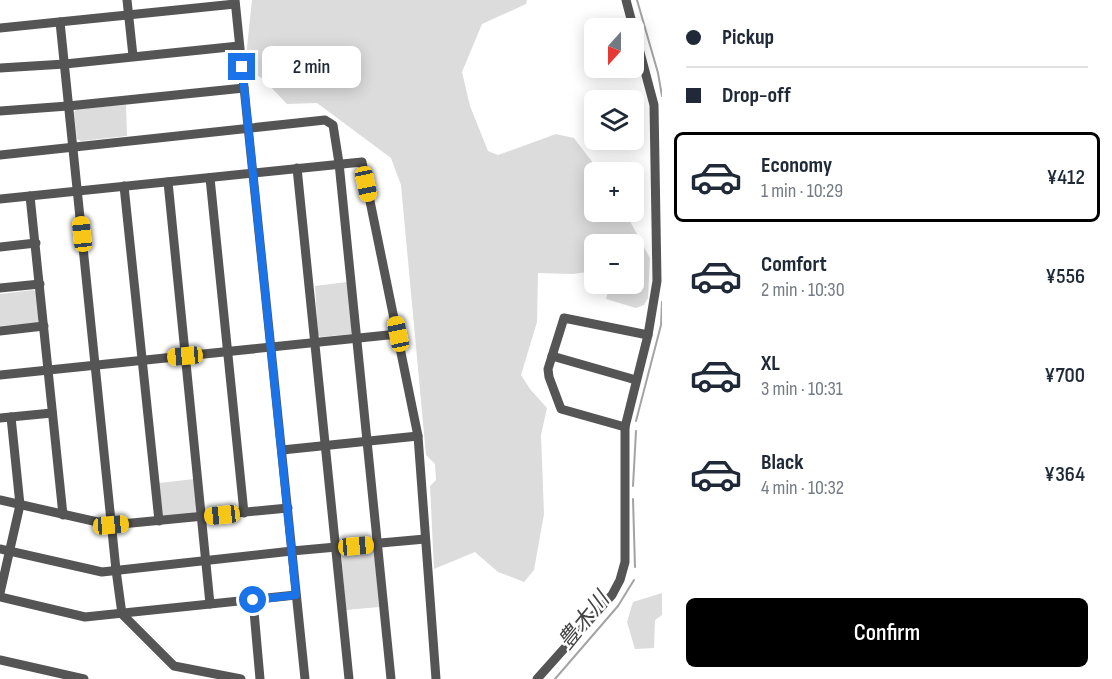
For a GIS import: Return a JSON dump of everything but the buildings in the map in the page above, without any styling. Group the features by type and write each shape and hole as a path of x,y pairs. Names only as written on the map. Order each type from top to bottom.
{"street":[{"path":"127,0 133,56"},
{"path":"537,679 612,595 624,570 625,427 648,335 657,281 654,105 626,0"},
{"path":"0,28 235,2 305,679"},
{"path":"60,22 122,614 174,666 241,679"},
{"path":"0,68 65,64 239,46"},
{"path":"0,111 244,88"},
{"path":"0,155 325,120 333,125 339,163 391,679"},
{"path":"0,199 362,162 418,436 436,679"},
{"path":"297,168 349,679"},
{"path":"210,178 244,513"},
{"path":"168,183 210,604"},
{"path":"124,186 159,521"},
{"path":"30,196 63,515"},
{"path":"0,246 36,243"},
{"path":"0,288 40,284"},
{"path":"625,427 561,409 549,378 548,369 564,318 648,335"},
{"path":"0,331 44,326"},
{"path":"0,375 398,334"},
{"path":"552,356 636,380"},
{"path":"0,418 52,413"},
{"path":"11,417 20,505 5,550 0,595 85,617 296,595"},
{"path":"282,450 418,436"},
{"path":"0,500 111,525 288,508"},
{"path":"5,550 102,573 292,551 425,539"},
{"path":"253,600 260,679"},
{"path":"0,660 84,679"}],"shaded area":[{"path":"252,0 527,0 526,4 482,24 462,72 470,106 488,151 498,155 556,134 574,138 592,162 584,162 584,222 630,222 637,234 584,234 584,272 538,273 537,322 521,375 547,408 541,435 544,514 534,570 524,582 498,572 475,552 434,569 430,486 436,480 435,464 426,455 401,185 391,158 317,103 287,104 264,80 245,66"},
{"path":"126,105 127,136 81,141 77,139 74,112 77,109"},
{"path":"644,247 650,258 648,298 644,305 636,308 606,299 607,294 644,294"},
{"path":"347,282 352,332 351,334 321,337 318,335 315,286"},
{"path":"33,290 36,292 39,320 37,323 0,326 0,294"},
{"path":"194,479 197,512 166,518 163,515 159,483"},
{"path":"374,548 379,607 346,610 341,551"},
{"path":"662,593 662,615 655,620 654,648 635,649 627,622 633,602"}],"waterway":[{"name":"豊木川","path":"637,0 658,73 662,96"},
{"name":"豊木川","path":"636,421 661,325 662,302"},
{"name":"豊木川","path":"633,486 636,431"},
{"name":"豊木川","path":"633,499 635,567"},
{"name":"豊木川","path":"555,679 618,606 634,580"}],"route":[{"path":"242,67 296,595 253,600"}]}
